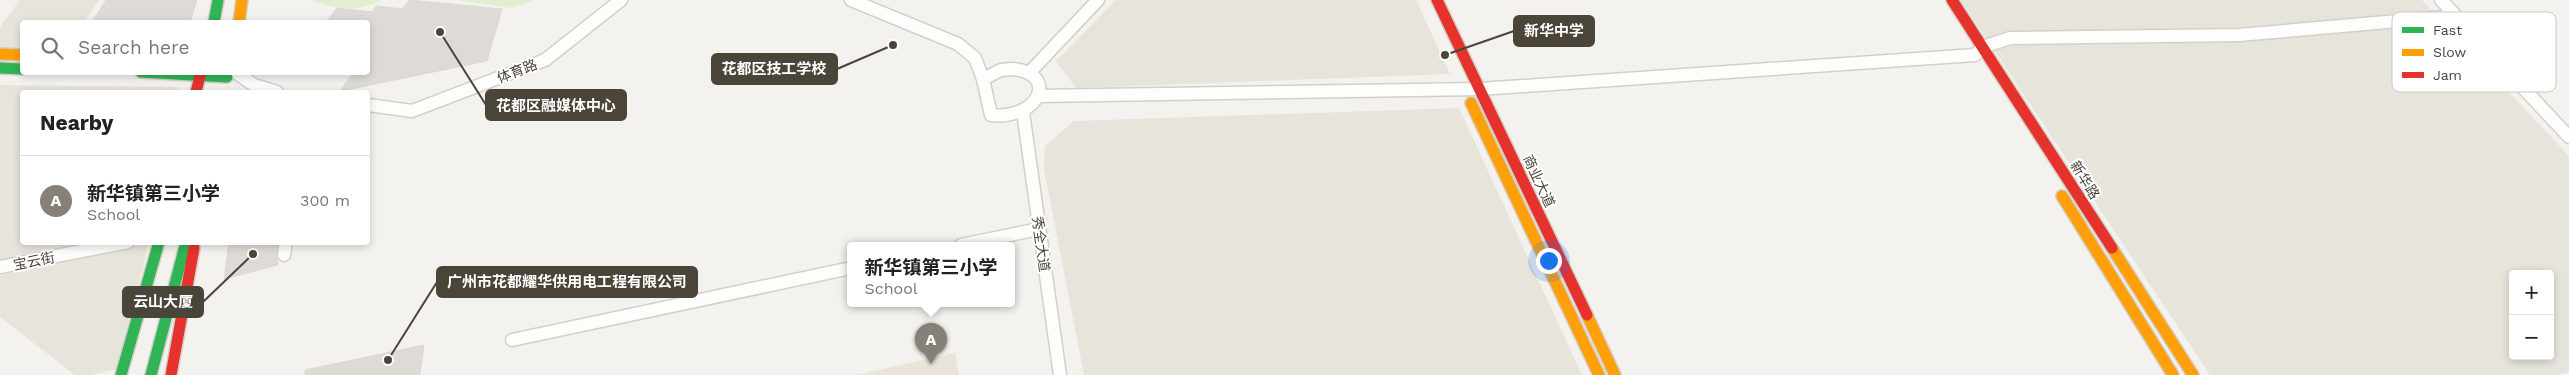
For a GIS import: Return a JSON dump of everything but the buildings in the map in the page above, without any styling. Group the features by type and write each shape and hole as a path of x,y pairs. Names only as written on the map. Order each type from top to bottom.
{"main road":[{"path":"214,18 218,0"},
{"path":"239,20 242,0"},
{"name":"商业大道","path":"1437,0 1615,375"},
{"name":"新华路","path":"1940,0 1979,51 2193,375"},
{"name":"新华路","path":"1952,0 2018,125"},
{"path":"0,54 20,55"},
{"path":"0,68 20,69"},
{"path":"197,90 201,75"},
{"path":"225,90 230,75"},
{"name":"商业大道","path":"1463,84 1599,375"},
{"name":"新华路","path":"2054,183 2173,375"},
{"path":"138,361 159,245"},
{"path":"122,375 159,245"},
{"path":"151,375 185,245"},
{"path":"171,375 193,245"}],"street":[{"name":"体育路","path":"370,105 412,111 545,60 621,0"},
{"path":"851,0 958,44 974,54 980,64 991,115 1008,117 1023,112 1034,104 1038,96 1038,83 1028,73 1009,69 993,73 984,79"},
{"path":"1028,73 1098,0"},
{"path":"2441,0 2452,12"},
{"path":"1038,96 1463,84 1479,88 1979,51 2010,38 2238,35 2392,22"},
{"path":"232,75 270,90"},
{"path":"2527,92 2569,137"},
{"name":"秀全大道","path":"1023,112 1060,375"},
{"path":"976,242 1039,229"},
{"name":"宝云街","path":"0,268 113,245"},
{"path":"512,340 847,269"}],"shaded area":[{"path":"20,0 99,0 85,20 20,20 20,48 0,48 0,27"},
{"path":"1116,0 1416,0 1450,74 1076,88 1056,61"},
{"path":"1961,0 2422,0 2433,12 2392,12 2392,92 2509,92 2569,156 2569,372 2555,375 2210,375"},
{"path":"0,85 178,87 177,90 20,90 20,245 90,245 0,262"},
{"path":"1459,108 1582,375 1084,375 1044,169 1045,146 1074,121"},
{"path":"139,245 148,245 117,369 91,375 75,375 0,317 0,272"},
{"path":"955,353 959,375 855,375"}],"green space":[{"path":"311,0 381,0 363,7 346,9"},
{"path":"458,0 534,0 512,8"}],"traffic: fast":[{"path":"214,20 218,0"},
{"path":"0,68 20,69"},
{"path":"193,75 227,77"},
{"path":"121,375 158,245"},
{"path":"151,375 185,245"}],"traffic: slow":[{"path":"239,20 242,0"},
{"path":"0,54 20,55"},
{"path":"1471,103 1599,375"},
{"path":"2062,196 2173,375"},
{"path":"2112,248 2193,375"},
{"path":"1587,315 1615,375"}],"traffic: jam":[{"path":"1437,0 1587,315"},
{"path":"1952,0 2112,248"},
{"path":"196,90 200,75"},
{"path":"171,375 194,248"}],"place":[{"name":"花都区融媒体中心","path":"440,32"},
{"name":"花都区技工学校","path":"893,45"},
{"name":"新华中学","path":"1445,55"},
{"name":"云山大厦","path":"253,254"},
{"name":"广州市花都耀华供用电工程有限公司","path":"388,360"},
{"name":"新华镇第三小学","path":"931,364"}]}
